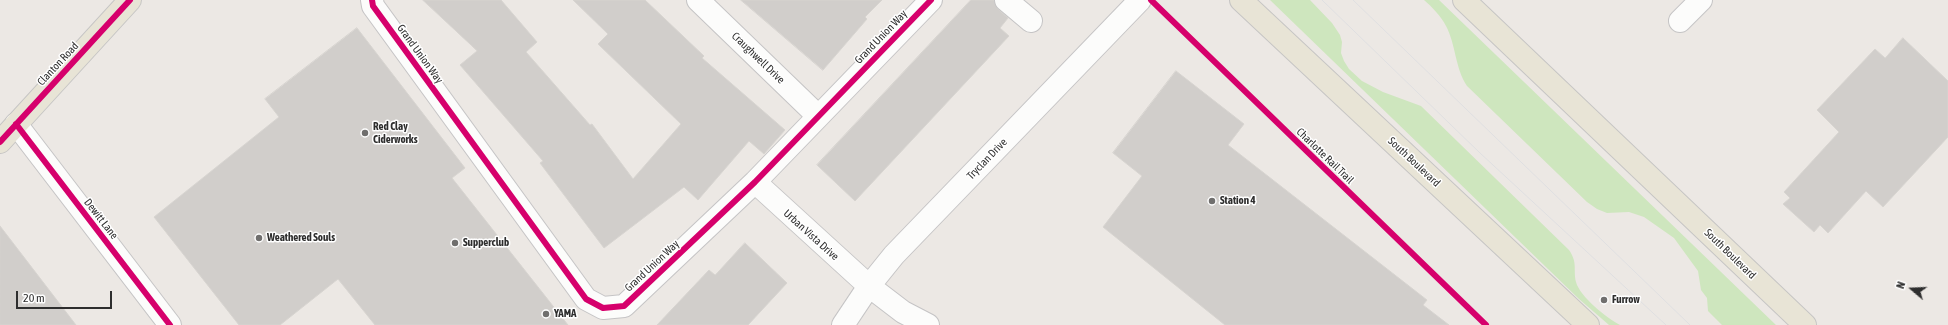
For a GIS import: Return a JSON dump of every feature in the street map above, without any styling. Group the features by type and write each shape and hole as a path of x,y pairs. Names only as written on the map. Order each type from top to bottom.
{"main road":[{"name":"Clanton Road","path":"0,142 130,0"},
{"name":"South Boulevard","path":"1240,0 1586,324"},
{"name":"South Boulevard","path":"1464,0 1805,325"}],"street":[{"name":"Grand Union Way","path":"372,0 373,6 586,300 603,308 624,306 755,182 930,0"},
{"name":"Craughwell Drive","path":"698,0 818,116"},
{"path":"1006,0 1031,21"},
{"name":"Tryclan Drive","path":"844,325 869,286 900,250 1140,0"},
{"path":"1680,21 1700,0"},
{"name":"Dewitt Lane","path":"16,124 164,323"},
{"name":"Urban Vista Drive","path":"755,182 869,286 903,312 928,325"}],"green space":[{"path":"1270,0 1310,0 1332,23 1340,35 1342,42 1341,53 1349,69 1362,81 1383,92 1421,106 1569,250 1575,266 1576,282 1583,294 1608,317 1620,325 1609,325 1579,299"},
{"path":"1424,0 1439,0 1776,325 1722,325 1708,311 1707,298 1701,290 1698,271 1674,238 1644,217 1629,212 1607,213 1597,209 1587,202 1467,86 1460,72 1452,41 1446,26 1442,19"}],"building":[{"path":"423,0 501,0 537,42 526,52 590,125 592,124 633,179 681,124 598,44 608,34 573,0 645,0 704,56 702,58 785,130 764,154 749,141 698,200 684,187 604,248 540,163 543,161 460,65 477,51"},
{"path":"741,0 882,0 865,17 867,19 823,70"},
{"path":"971,0 994,0 998,9 1008,18 1000,28 1009,36 855,201 817,165"},
{"path":"357,28 465,168 452,178 568,325 375,325 338,279 280,325 239,325 154,217 279,117 265,99"},
{"path":"1903,38 1948,81 1948,137 1883,207 1866,191 1828,233 1820,225 1814,232 1783,204 1790,198 1784,192 1839,132 1817,110 1875,49 1885,58"},
{"name":"Station 4","path":"1176,71 1244,124 1228,145 1427,300 1423,305 1449,325 1225,325 1103,227 1142,176 1113,153"},
{"path":"0,226 76,325 0,325"},
{"path":"745,243 787,283 748,325 657,325 709,270 715,275"}],"tram line":[{"path":"1322,0 1480,153 1666,325"},
{"path":"1353,0 1690,325"}],"cycle path":[{"path":"0,142 130,0"},
{"path":"372,0 373,6 586,299 603,308 624,306 755,182 931,0"},
{"name":"Charlotte Rail Trail","path":"1151,0 1486,325"},
{"path":"16,124 170,325"}],"place":[{"name":"Red Clay Ciderworks","path":"365,133"},
{"name":"Station 4","path":"1212,201"},
{"name":"Weathered Souls","path":"259,238"},
{"name":"Supperclub","path":"455,243"},
{"name":"Furrow","path":"1604,300"},
{"name":"YAMA","path":"546,314"}]}
